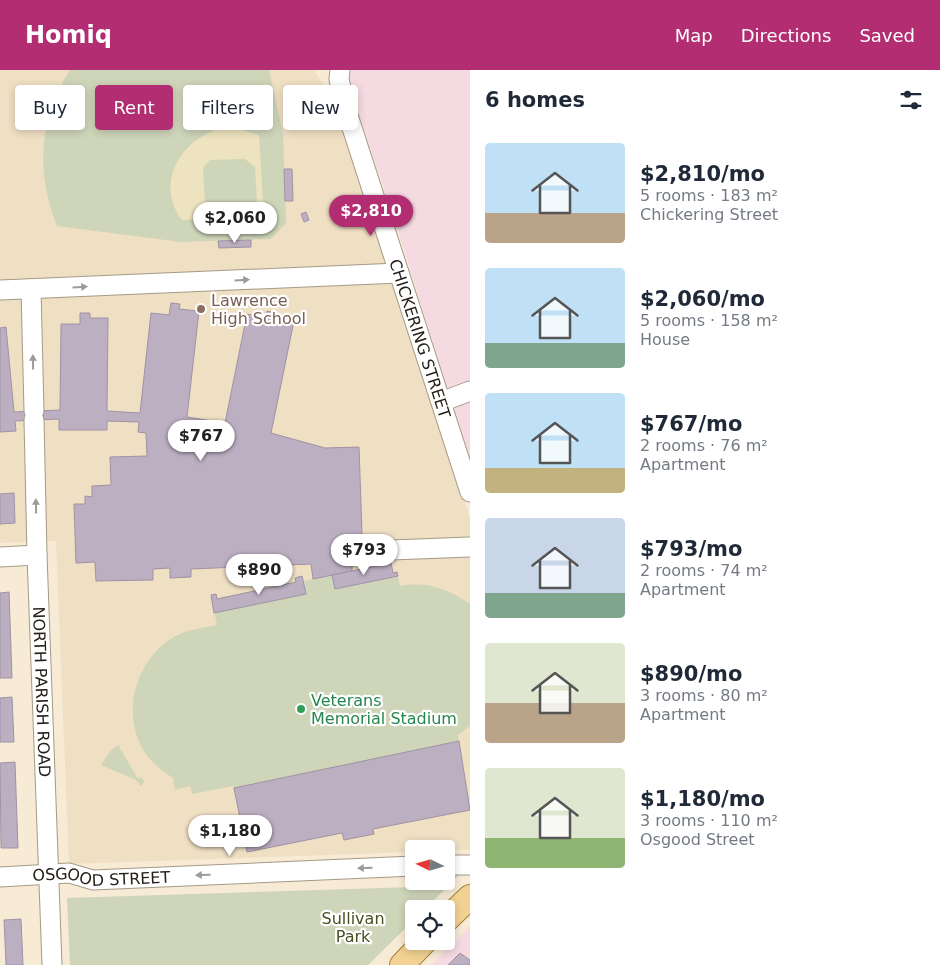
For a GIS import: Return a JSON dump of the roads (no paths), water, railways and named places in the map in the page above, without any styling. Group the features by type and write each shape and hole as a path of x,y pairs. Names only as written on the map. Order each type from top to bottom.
{"main road":[{"path":"455,911 470,897"},
{"path":"402,965 416,950"}],"street":[{"name":"CHICKERING STREET","path":"340,70 339,79 344,103 470,492"},
{"path":"0,290 399,273"},
{"name":"NORTH PARISH ROAD","path":"31,289 37,555 52,965"},
{"path":"440,402 469,394"},
{"path":"365,551 470,546"},
{"path":"0,557 37,555"},
{"path":"455,865 470,865"},
{"name":"OSGOOD STREET","path":"0,877 69,873 93,880 405,866"}],"place":[{"name":"Lawrence High School","path":"201,309"},
{"name":"Veterans Memorial Stadium","path":"301,709"}],"park label":[{"name":"Sullivan Park","path":"353,927"}]}
